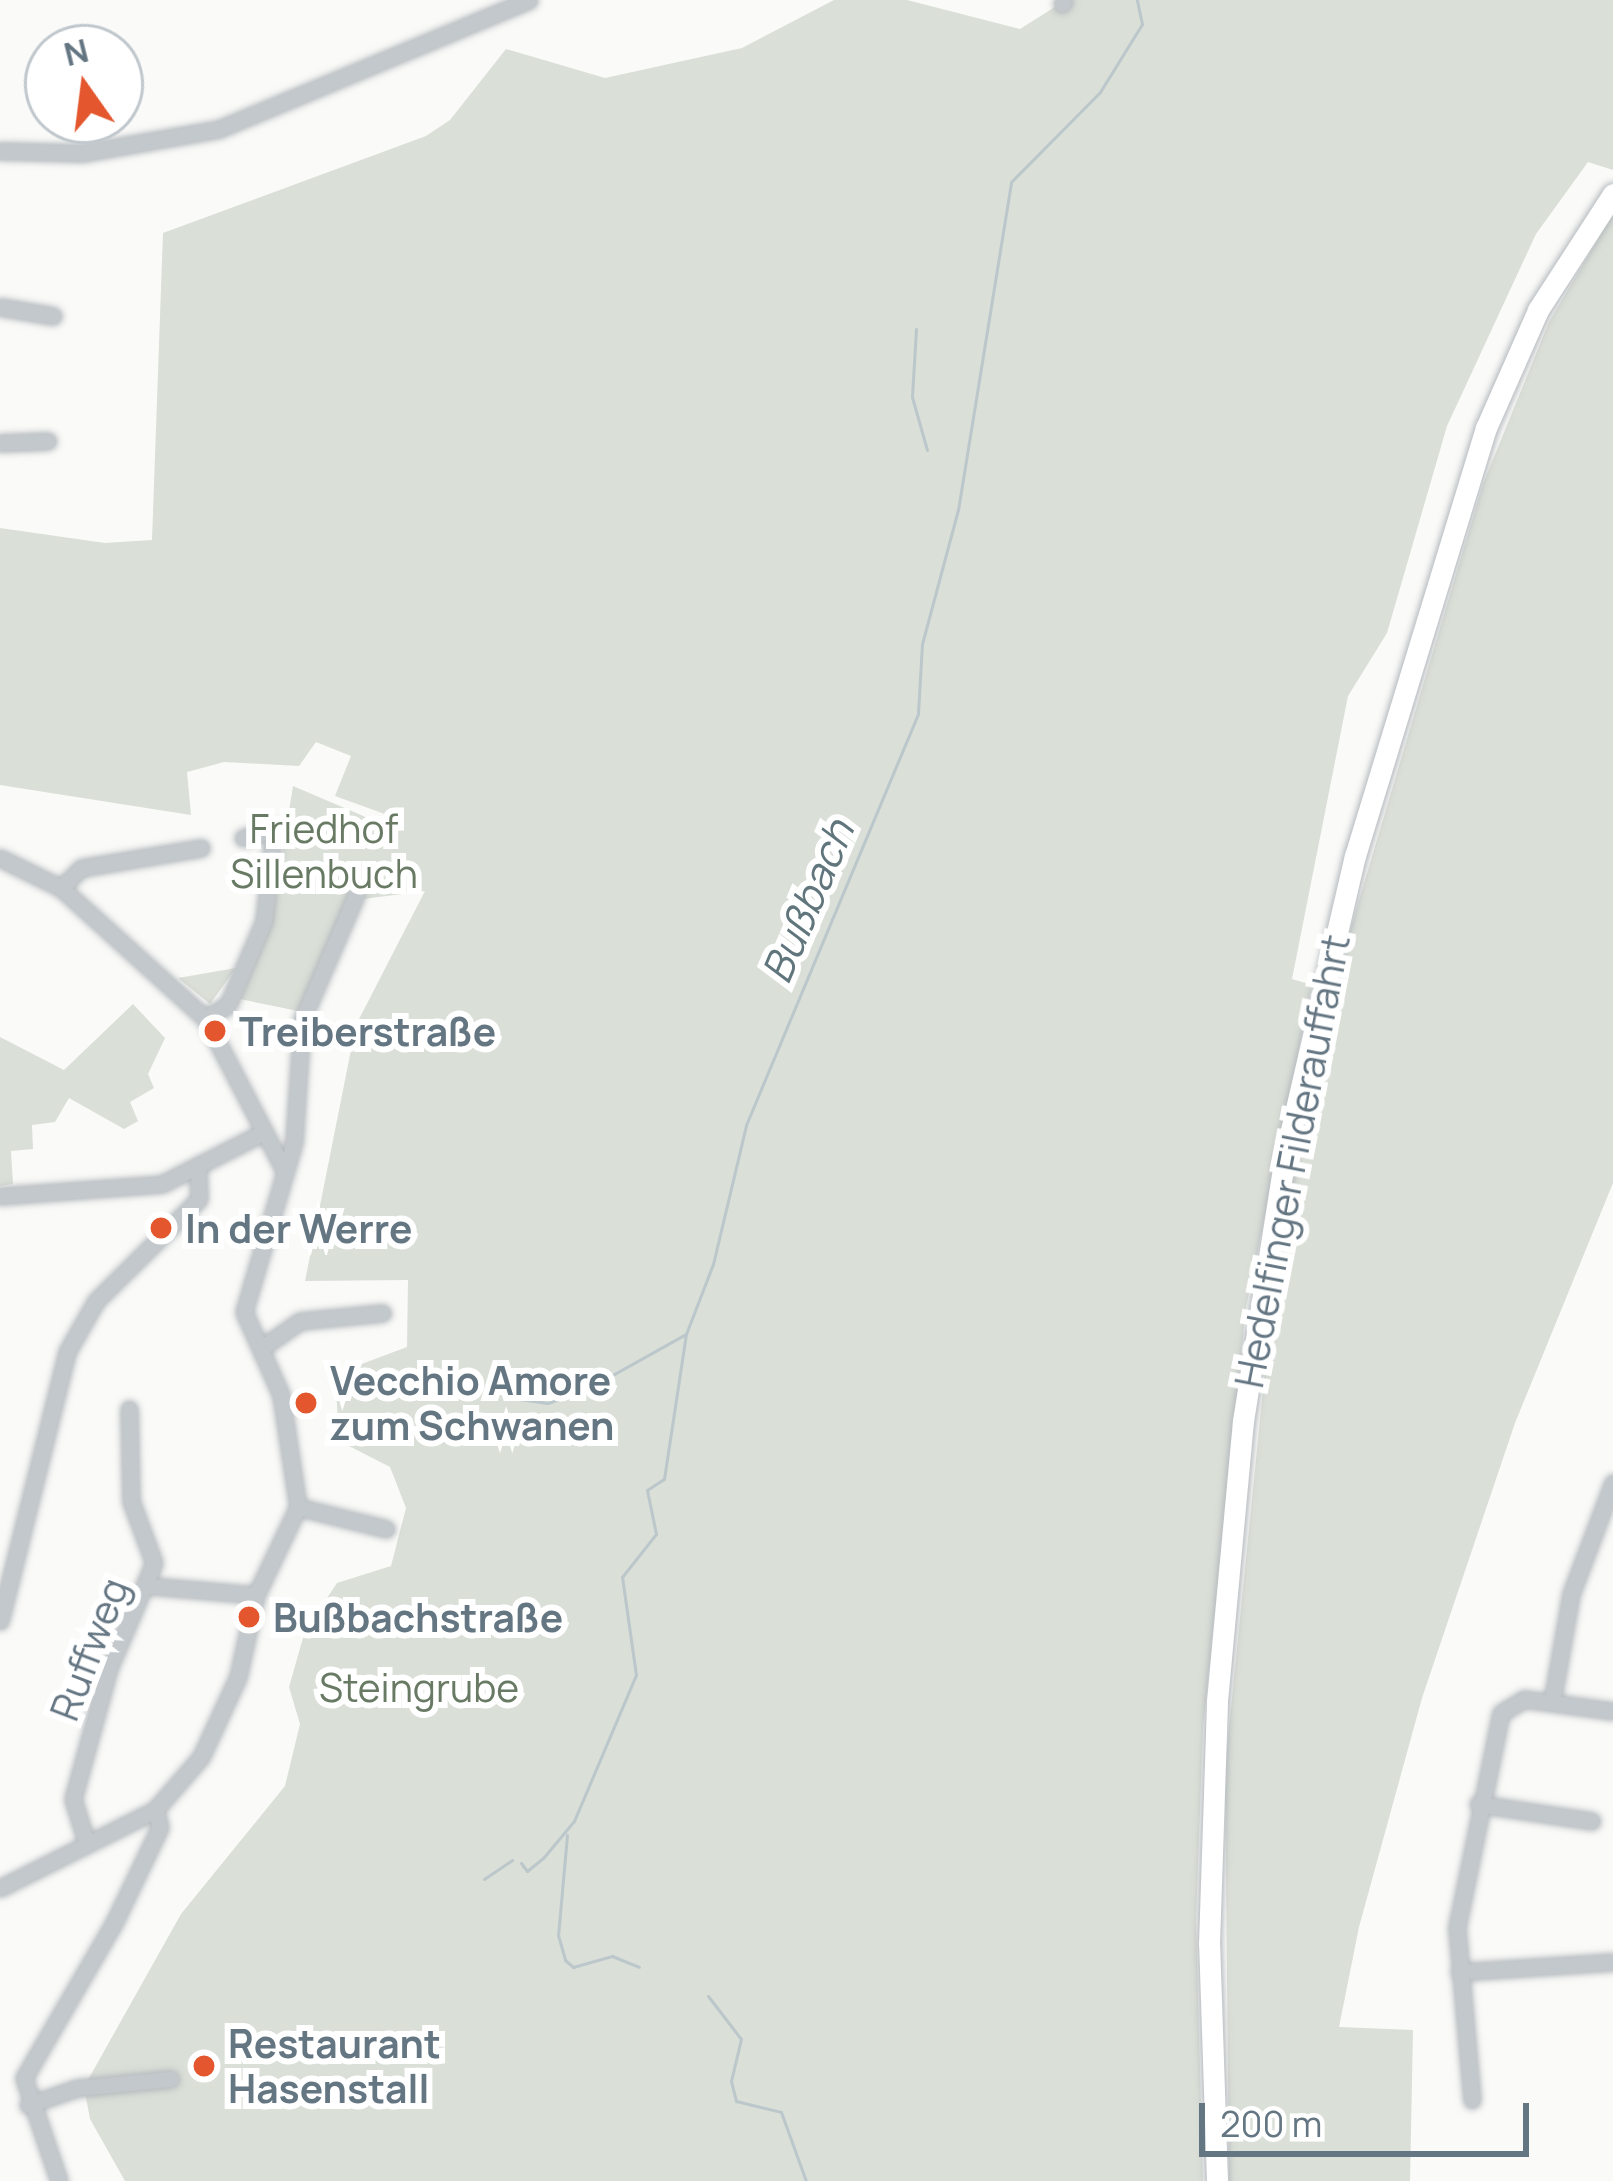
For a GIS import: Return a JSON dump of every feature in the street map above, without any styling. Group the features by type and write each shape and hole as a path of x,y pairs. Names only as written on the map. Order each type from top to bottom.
{"main road":[{"name":"Hedelfinger Filderauffahrt","path":"1217,2181 1209,1944 1216,1701 1243,1421 1285,1156 1346,891 1479,447 1538,310 1613,194"}],"street":[{"path":"0,152 82,154 219,129 529,0"},
{"path":"0,308 52,316"},
{"path":"0,443 26,449 48,441"},
{"path":"205,1018 228,1005 264,921 274,830 244,838"},
{"path":"61,888 81,868 201,848"},
{"path":"0,857 61,888 205,1018 283,1168"},
{"path":"0,1888 154,1810 220,1722 256,1595 298,1507 281,1395 244,1312 294,1142 302,1020 356,895"},
{"path":"0,1196 162,1184 264,1132"},
{"path":"0,1622 68,1352 96,1301 199,1199 198,1165"},
{"path":"263,1347 300,1321 383,1313"},
{"name":"Ruffweg","path":"86,1841 73,1799 77,1782 109,1668 151,1586 154,1563 131,1501 129,1409"},
{"path":"1552,1702 1571,1594 1613,1483"},
{"path":"298,1507 386,1528"},
{"path":"151,1586 256,1595"},
{"path":"1472,2100 1457,1927 1478,1804 1507,1704 1552,1702 1613,1711"},
{"path":"1478,1804 1592,1821"},
{"path":"58,2181 28,2105 24,2078 133,1884 160,1827 154,1810"},
{"path":"1459,1972 1613,1962"},
{"path":"28,2105 76,2088 171,2079"}],"green space":[{"path":"834,0 907,0 1020,29 1066,0 1613,0 1613,170 1588,162 1536,234 1447,426 1387,633 1348,696 1292,979 1312,985 1246,1308 1203,1728 1196,1921 1203,2181 125,2181 90,2119 84,2087 181,1914 285,1786 300,1724 289,1687 305,1631 337,1583 391,1566 406,1508 390,1467 349,1446 338,1422 335,1374 407,1347 408,1280 305,1281 356,1025 425,891 348,901 298,1011 240,999 271,924 293,786 389,827 393,817 335,796 351,756 316,742 299,766 224,762 187,772 191,815 0,785 0,528 105,543 152,540 163,233 426,136 450,120 506,49 605,78 742,48"},
{"path":"1613,214 1613,1183 1515,1423 1422,1698 1359,1927 1339,2027 1413,2030 1410,2181 1229,2181 1225,1768 1271,1310 1294,1172 1351,927 1483,484 1549,322"},
{"path":"236,968 210,1004 178,978"},
{"path":"133,1004 165,1038 148,1074 154,1088 130,1102 138,1121 124,1129 69,1098 55,1122 32,1125 33,1149 11,1151 13,1184 0,1186 0,1037 64,1070"}],"waterway":[{"name":"Bußbach","path":"521,1863 527,1871 574,1821 636,1675 622,1577 656,1534 647,1490 664,1479 686,1334 713,1264 746,1125 918,713 922,644 958,510 1011,182 1100,92 1142,24 1137,0"},
{"path":"916,329 912,397 927,450"},
{"path":"519,1399 548,1403 591,1387 686,1334"},
{"name":"Bußbach","path":"567,1835 558,1935 565,1960 573,1967 612,1956 639,1967"},
{"name":"Bußbach","path":"484,1879 512,1860"},
{"name":"Bußbach","path":"708,1996 741,2039 731,2081 736,2101 781,2112 806,2181"}],"place":[{"name":"Treiberstraße","path":"215,1031"},
{"name":"In der Werre","path":"161,1228"},
{"name":"Vecchio Amore zum Schwanen","path":"306,1403"},
{"name":"Bußbachstraße","path":"249,1617"},
{"name":"Restaurant Hasenstall","path":"204,2066"}],"park label":[{"name":"Friedhof Sillenbuch","path":"324,852"},
{"name":"Steingrube","path":"419,1687"}]}
